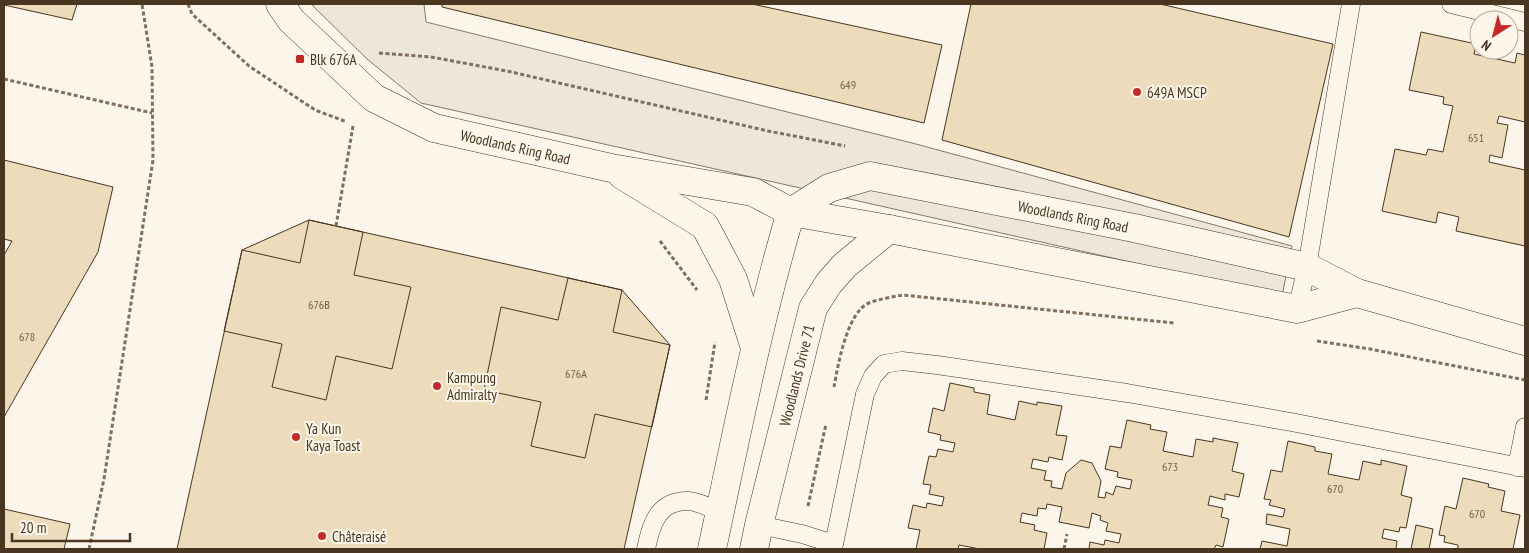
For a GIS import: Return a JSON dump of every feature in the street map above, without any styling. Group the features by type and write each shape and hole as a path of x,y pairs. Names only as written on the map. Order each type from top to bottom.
{"street":[{"name":"Woodlands Ring Road","path":"280,4 291,20 374,98 434,128 610,168 753,192 790,212 889,229 1297,309 1357,293"},
{"path":"610,168 705,226 733,279 755,349"},
{"name":"Woodlands Ring Road","path":"790,212 829,188 870,176 1134,228 1308,266 1357,293 1525,341"},
{"path":"712,549 755,349 790,212"},
{"name":"Woodlands Drive 71","path":"756,537 813,308 829,283 844,265 889,229"}],"lane":[{"path":"1297,309 1308,266 1351,4"},
{"path":"1451,4 1525,22"},
{"path":"756,537 802,534 834,547 865,394 873,376 884,364 902,361 1127,393 1292,422 1521,467 1525,427"},
{"path":"646,549 651,526 659,514 669,505 690,501 720,512"}],"path":[{"path":"89,549 104,480 153,160 152,67 142,4"},
{"path":"377,53 431,57 507,71 768,131 852,147"},
{"path":"4,79 152,114"},
{"path":"336,226 353,124"},
{"path":"692,282 701,295"},
{"path":"854,317 867,304 903,295 1180,323"},
{"path":"705,404 716,335"},
{"path":"1316,341 1370,349 1525,380"},
{"path":"1064,549 1067,534"}],"shaded area":[{"path":"311,4 424,4 426,22 916,144 1292,246 1282,296 421,103 367,59"}],"building":[{"path":"4,4 77,4 72,20"},
{"path":"442,4 752,4 942,45 924,123 442,7"},
{"name":"649A MSCP","path":"971,4 1160,4 1333,44 1289,237 942,140"},
{"path":"1421,32 1469,42 1469,60 1501,60 1515,63 1516,60 1519,60 1519,54 1525,55 1525,122 1499,116 1497,123 1508,125 1502,158 1490,155 1489,162 1525,170 1525,246 1456,231 1459,217 1438,212 1436,223 1382,211 1395,149 1426,155 1428,149 1443,152 1453,106 1443,104 1444,97 1409,90"},
{"path":"4,160 113,187 98,252 4,417 4,255 12,241 4,239"},
{"name":"Kampung Admiralty","path":"309,220 622,290 670,345 624,549 177,549 242,250"},
{"path":"309,220 363,232 354,275 411,287 392,369 336,356 326,400 272,387 282,344 224,331 242,250 300,263"},
{"path":"568,278 622,290 613,332 670,345 652,427 595,414 585,458 531,446 541,402 484,390 501,307 558,320"},
{"path":"950,383 974,388 974,392 990,395 987,414 1015,420 1019,401 1037,405 1037,402 1062,406 1056,435 1067,436 1062,460 1049,457 1048,462 1033,459 1031,468 1046,471 1044,480 1052,481 1051,487 1062,489 1066,473 1081,460 1092,463 1101,481 1098,497 1105,498 1106,492 1113,495 1116,486 1130,489 1132,480 1117,477 1118,472 1105,469 1110,446 1121,448 1127,420 1151,425 1150,429 1167,432 1163,451 1193,457 1196,439 1213,442 1213,438 1238,443 1232,471 1244,474 1239,497 1225,494 1225,500 1210,496 1208,505 1223,508 1221,517 1229,519 1223,547 1216,545 1214,549 1089,549 1090,542 1104,545 1105,540 1119,543 1121,534 1106,531 1108,523 1100,520 1101,516 1092,513 1089,528 1059,522 1062,507 1047,504 1046,509 1038,508 1037,516 1022,513 1020,522 1035,525 1034,530 1047,533 1044,549 980,549 959,545 958,549 916,549 920,530 908,528 913,505 926,508 927,503 942,506 944,497 929,494 931,485 923,484 929,456 936,457 938,449 953,452 955,443 940,440 941,435 928,432 933,408 944,411"},
{"path":"1288,441 1315,447 1315,451 1332,454 1328,474 1359,480 1363,461 1381,465 1381,460 1407,466 1401,495 1412,498 1406,528 1400,527 1399,532 1384,529 1382,538 1397,541 1396,549 1260,549 1262,541 1287,546 1290,529 1266,524 1267,514 1283,517 1285,509 1269,505 1271,500 1264,499 1271,470 1282,472"},
{"path":"1463,478 1489,484 1488,487 1505,491 1501,511 1520,515 1513,549 1458,549 1458,545 1444,542 1445,536 1439,535 1445,506 1456,509"},
{"path":"4,509 70,524 64,549 4,549"},
{"path":"1416,525 1433,529 1429,549 1411,549"}],"place":[{"name":"Blk 676A","path":"300,59"},
{"name":"649A MSCP","path":"1137,92"},
{"name":"Kampung Admiralty","path":"437,386"},
{"name":"Ya Kun Kaya Toast","path":"296,437"},
{"name":"Châteraisé","path":"322,536"}]}
